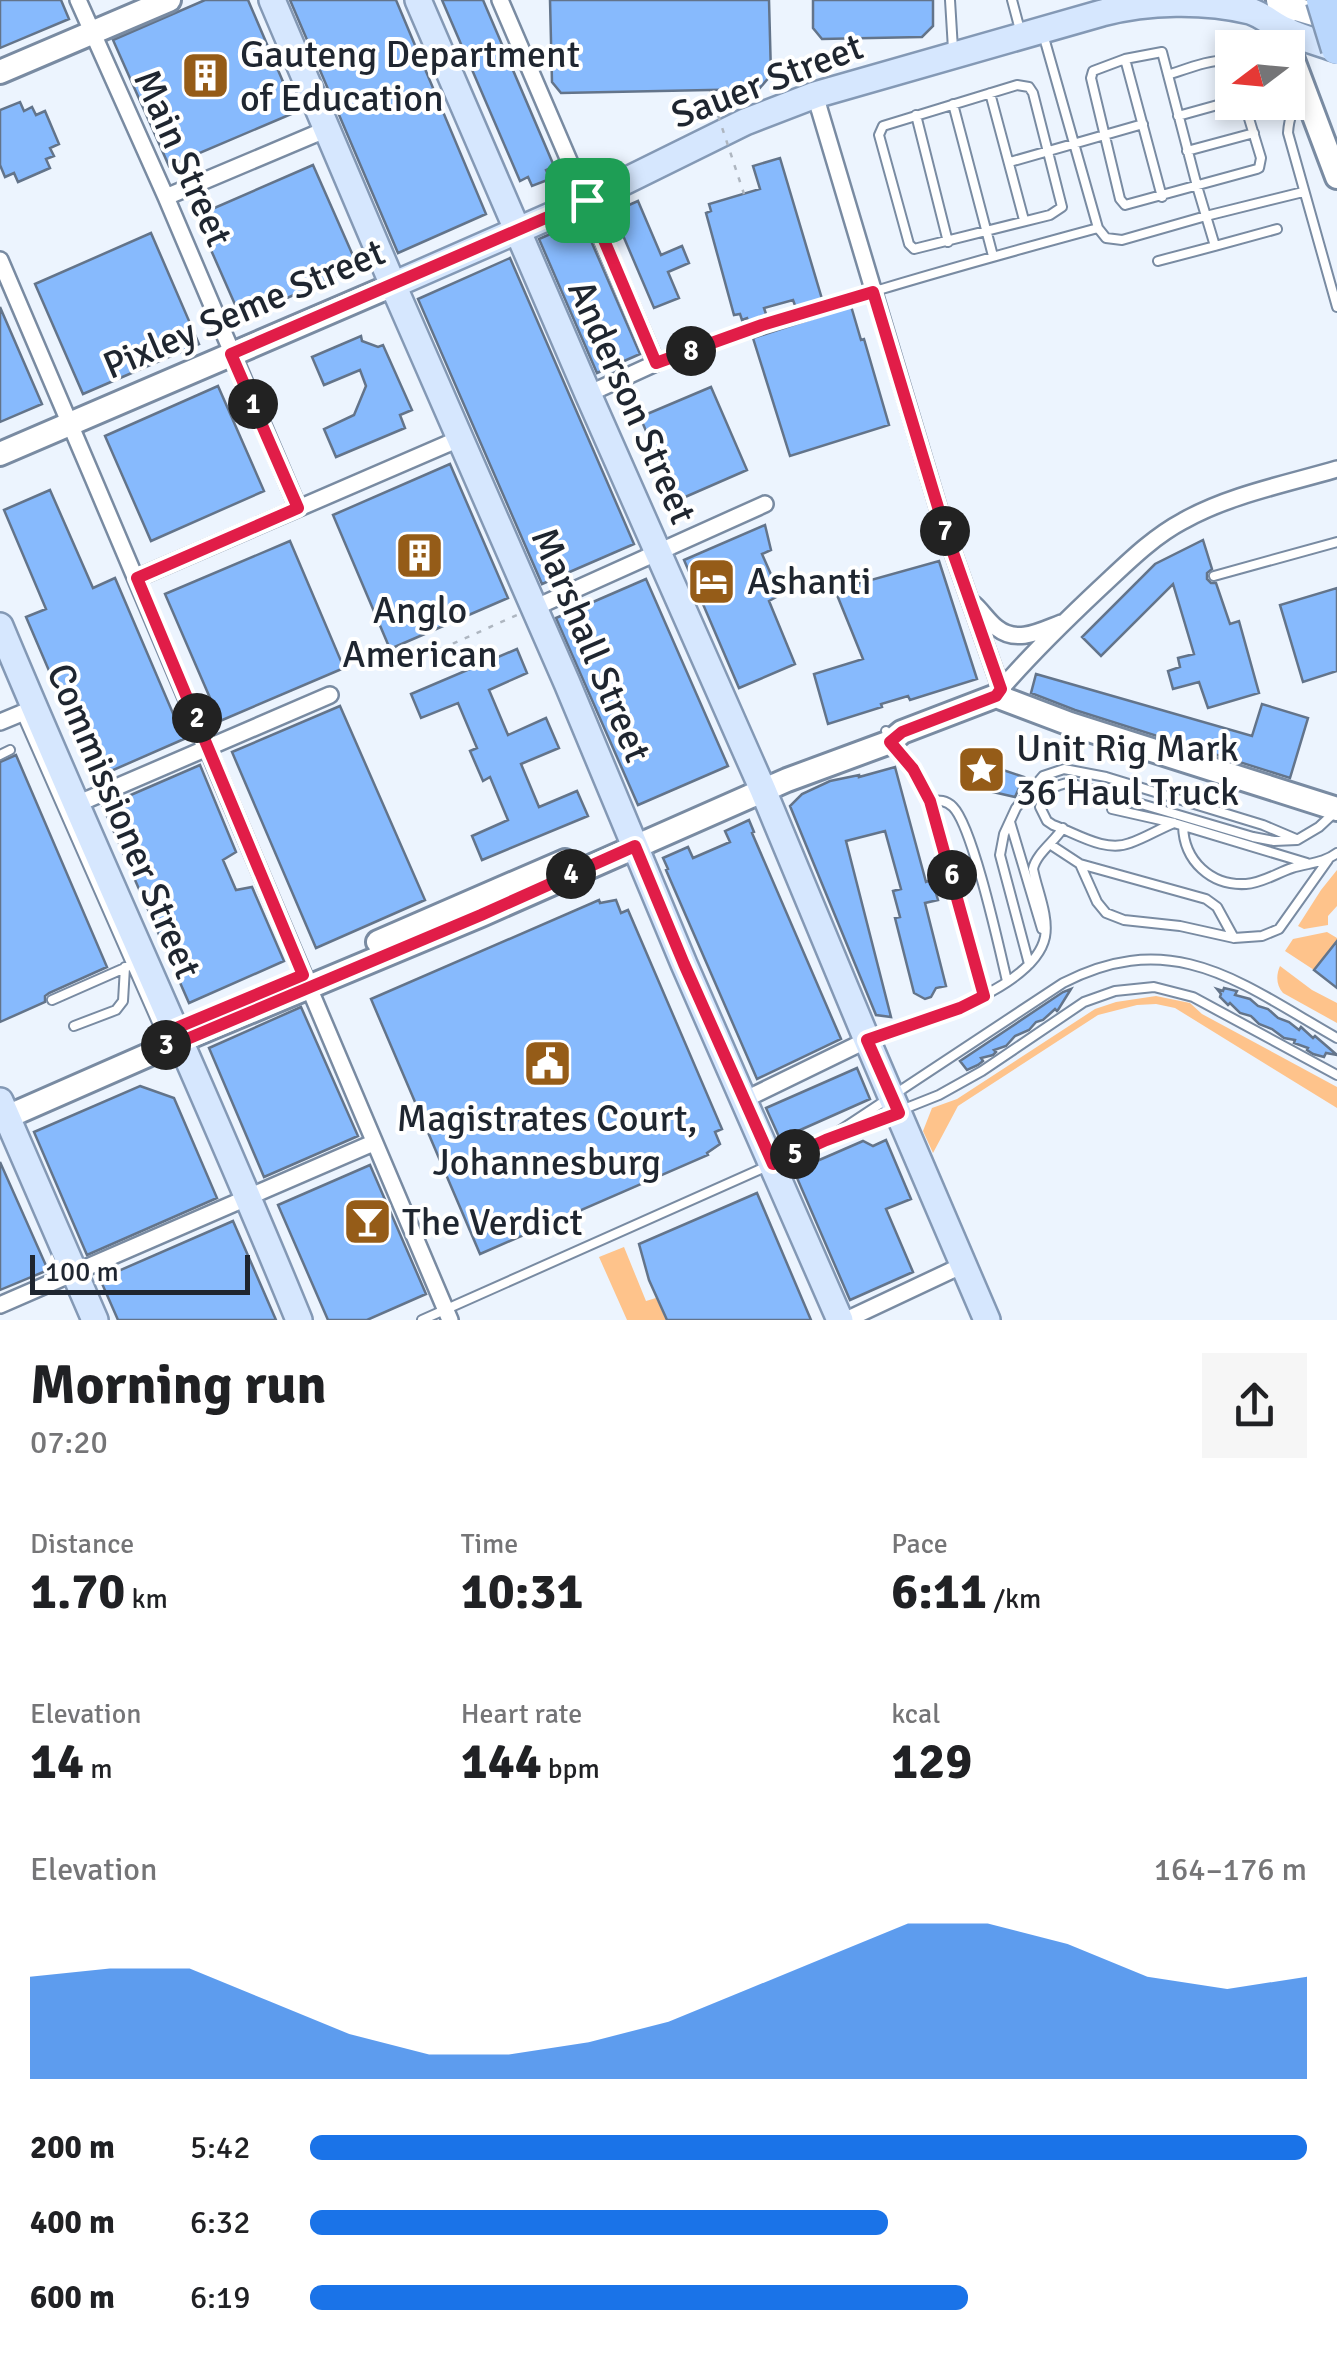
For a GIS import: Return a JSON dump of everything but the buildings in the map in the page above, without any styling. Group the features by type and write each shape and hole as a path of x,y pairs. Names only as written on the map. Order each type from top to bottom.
{"highway":[{"path":"1322,0 1337,49"}],"main road":[{"name":"Marshall Street","path":"272,0 744,1100 843,1320"},
{"name":"Anderson Street","path":"418,0 760,784 987,1320"},
{"name":"Sauer Street","path":"518,232 745,122 815,95 1032,32 1086,10 1166,1 1195,2 1253,12 1285,30"},
{"name":"Sauer Street","path":"1305,37 1337,49"},
{"name":"Pixley Seme Street","path":"393,286 518,232"},
{"name":"Commissioner Street","path":"0,626 28,711 76,804 171,1038 249,1198 300,1320"},
{"path":"2,1109 95,1320"}],"street":[{"name":"Main Street","path":"78,0 298,508"},
{"path":"0,72 169,0"},
{"path":"500,0 656,363 588,394"},
{"path":"1278,2 1337,21"},
{"path":"1278,2 1285,30"},
{"path":"1305,92 1337,176"},
{"path":"815,95 999,692 1070,724 1337,810"},
{"path":"166,198 327,130"},
{"path":"0,260 448,1315"},
{"name":"Pixley Seme Street","path":"0,454 393,286"},
{"path":"137,578 461,438"},
{"path":"2,1109 760,784 810,754 893,735 999,692 1067,620 1158,535 1186,518 1250,494 1337,469"},
{"path":"534,608 765,504"},
{"path":"967,597 998,630 1012,636 1030,634 1067,620"},
{"path":"76,804 330,695"},
{"path":"0,722 28,711"},
{"path":"744,1100 867,1040"},
{"path":"0,1305 373,1143"},
{"path":"843,1320 963,1265"}],"lane":[{"path":"950,0 954,54"},
{"path":"1012,0 1032,32 1073,144 1098,228 1106,238 1122,240 1303,192"},
{"path":"1215,246 1197,186 1187,151 1162,52 1099,68 1090,78 1120,199 1125,205 1162,197 1197,186 1259,168 1261,158 1250,120"},
{"path":"1126,59 1162,197"},
{"path":"1168,74 1215,62"},
{"path":"1017,85 1028,87 1033,93 1062,207 1050,214 914,249 909,244 879,135 883,126 990,93 1017,85"},
{"path":"990,93 1024,220"},
{"path":"1307,98 1289,119 1291,147 1337,307"},
{"path":"953,104 994,256"},
{"path":"1178,116 1215,106"},
{"path":"916,116 948,242"},
{"path":"1010,162 1143,124"},
{"path":"1187,151 1254,133"},
{"path":"656,363 762,325 1098,228"},
{"path":"1158,261 1276,229"},
{"path":"1214,576 1337,542"},
{"path":"28,711 128,966 171,1038"},
{"path":"893,735 930,801 984,996"},
{"path":"0,755 10,750"},
{"path":"1029,964 1000,855 1010,821 1042,776 1073,769 1263,824 1297,840"},
{"path":"1178,824 1121,846 1098,843 1047,821 1040,807 1044,795 1060,784 1070,783 1252,837 1288,842 1318,827 1337,810"},
{"path":"930,801 951,805 962,821 1006,981"},
{"path":"1112,809 1178,824 1306,863"},
{"path":"1010,821 1044,938"},
{"path":"1178,824 1193,862 1215,877 1243,884 1306,863 1328,860"},
{"path":"867,1040 960,1008 1029,964 1044,938 1044,916 1033,869 1037,858 1063,828"},
{"path":"1051,846 1080,864 1206,900 1217,907 1234,938"},
{"path":"1080,864 1106,914 1234,938 1262,936 1278,929 1337,853"},
{"path":"422,1320 448,1315 896,1105 1063,983 1087,970 1130,959 1173,959 1206,968 1256,992 1337,1038"},
{"path":"52,1000 128,966"},
{"path":"74,1026 120,1006 128,966"},
{"path":"826,1140 840,1129 896,1105 956,1087 1084,1002 1134,988 1154,987 1193,996 1337,1075"}],"path":[{"path":"710,91 744,194"},
{"path":"441,649 534,608"}],"shaded area":[{"path":"1337,870 1337,906 1328,916 1328,925 1304,929 1298,926 1321,890"},
{"path":"1327,932 1337,941 1314,970 1285,951 1293,939"},
{"path":"1280,966 1337,1003 1337,1023 1283,993 1277,980"},
{"path":"1156,996 1190,1003 1202,1014 1337,1087 1337,1108 1175,1008 1137,1005 1098,1015 958,1106 933,1153 923,1131 932,1108 957,1099 1095,1009"},
{"path":"624,1247 646,1301 656,1298 666,1320 627,1320 599,1257"}],"place":[{"name":"Gauteng Department of Education","path":"205,76"},
{"name":"Anglo American","path":"420,556"},
{"name":"Ashanti","path":"712,581"},
{"name":"Unit Rig Mark 36 Haul Truck","path":"981,770"},
{"name":"Magistrates Court, Johannesburg","path":"547,1064"},
{"name":"The Verdict","path":"367,1222"}],"route":[{"path":"587,200 656,363 762,325 873,292 944,527 1001,689 996,696 902,732 890,742 913,769 930,801 984,996 867,1040 899,1113 773,1164 635,846 168,1047 162,1034 303,975 137,578 298,508 231,354 587,200"}]}
